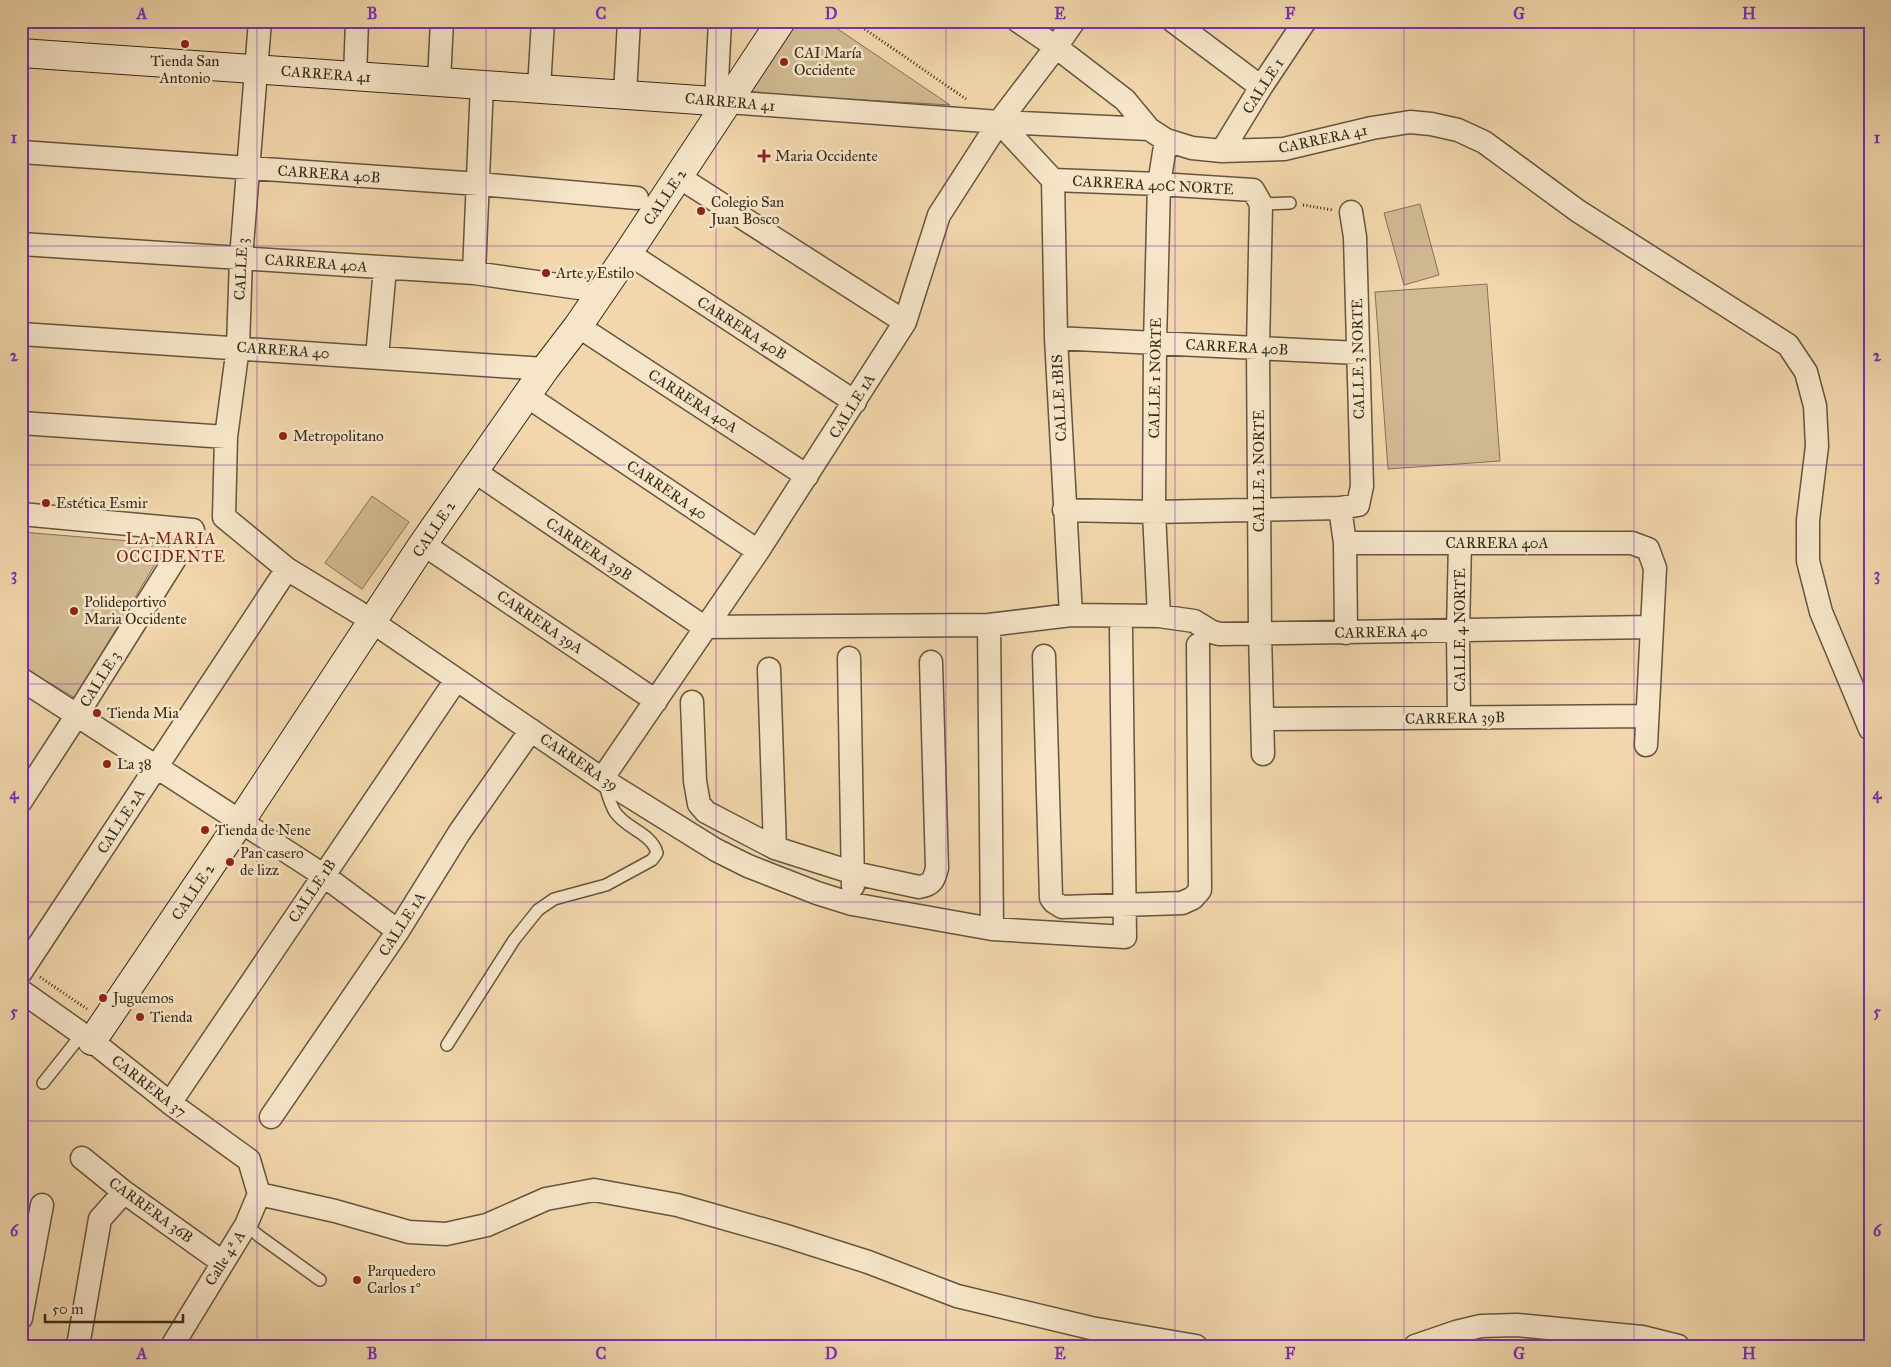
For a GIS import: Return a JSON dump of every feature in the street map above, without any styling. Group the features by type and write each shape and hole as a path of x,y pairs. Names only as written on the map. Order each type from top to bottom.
{"street":[{"name":"CALLE 3","path":"224,517 226,437 238,347 247,169 260,21"},
{"path":"355,76 357,21"},
{"path":"439,81 442,21"},
{"path":"539,88 543,21"},
{"path":"625,94 629,21"},
{"path":"720,21 722,102"},
{"name":"CALLE 2","path":"93,1032 240,822 474,471 628,253 679,177 722,102 781,21"},
{"path":"1018,21 1056,47 1125,100 1157,134"},
{"name":"CALLE 1A","path":"602,779 704,627 758,551 905,322 939,215 999,122 1074,21"},
{"path":"1173,21 1261,87"},
{"name":"CALLE 1","path":"1222,151 1261,87 1305,21"},
{"name":"CARRERA 41","path":"21,53 625,94 1157,134 1192,148 1222,151 1284,149 1372,128 1410,122 1458,130 1484,142 1578,211 1788,345 1806,372 1815,406 1817,446 1808,520 1808,561 1821,612 1870,729"},
{"path":"474,273 482,84"},
{"path":"999,122 1053,180"},
{"name":"CALLE 1 NORTE","path":"1157,134 1159,184 1155,343 1154,512 1159,616"},
{"name":"CARRERA 40B","path":"21,152 478,184 637,198"},
{"path":"679,177 905,322"},
{"name":"CARRERA 40C NORTE","path":"1053,180 1159,184 1257,197"},
{"name":"CALLE 1BIS","path":"1053,180 1056,338 1071,615"},
{"name":"CALLE 2 NORTE","path":"1257,197 1260,633 1263,754"},
{"name":"CALLE 3 NORTE","path":"1346,633 1344,543 1349,507 1362,486 1355,237 1352,212"},
{"name":"CARRERA 40A","path":"21,244 474,273 579,288"},
{"name":"CARRERA 40B","path":"628,253 855,402"},
{"path":"378,357 385,268"},
{"name":"CARRERA 40A","path":"578,326 807,476"},
{"name":"CARRERA 40","path":"21,334 545,369"},
{"name":"CARRERA 40B","path":"1056,338 1358,353"},
{"name":"CARRERA 40","path":"527,396 758,551"},
{"path":"21,423 226,437"},
{"name":"CARRERA 39B","path":"474,471 704,627"},
{"path":"1064,510 1154,512 1349,507"},
{"name":"CALLE 3","path":"21,514 193,530 21,801"},
{"name":"CARRERA 39","path":"224,517 286,569 373,622 602,779 716,850 748,866 817,893 852,904 982,928 1125,937 1124,904"},
{"name":"CARRERA 40A","path":"1344,543 1632,543 1648,549 1655,568 1652,627"},
{"name":"CALLE 4 NORTE","path":"1459,718 1460,543"},
{"name":"CARRERA 39A","path":"424,544 656,701"},
{"name":"CALLE 2A","path":"23,969 286,569"},
{"path":"704,627 989,625 1071,615 1159,616"},
{"name":"CARRERA 40","path":"1159,616 1194,621 1212,632 1220,634 1652,627"},
{"path":"982,928 989,625"},
{"path":"1646,745 1652,627"},
{"path":"1121,630 1124,904"},
{"path":"1044,656 1051,898 1062,907 1182,903 1193,898 1200,890 1198,645"},
{"path":"849,658 854,873 852,904"},
{"path":"692,702 695,781 699,804 714,817 775,848 854,873 919,887 928,886 935,878 937,868 931,662"},
{"path":"769,669 775,848"},
{"path":"21,679 323,875 398,931"},
{"name":"CALLE 1B","path":"170,1104 456,680"},
{"name":"CARRERA 39B","path":"1263,719 1647,716"},
{"name":"CALLE 1A","path":"271,1117 398,931 459,833 531,730"},
{"name":"CARRERA 37","path":"21,991 93,1032 170,1104 249,1160 259,1194"},
{"name":"CARRERA 36B","path":"82,1158 124,1192 222,1262"},
{"path":"259,1194 335,1211 409,1232 446,1234 487,1225 546,1199 594,1190 677,1205 783,1235 868,1262 957,1296 1091,1328 1196,1346"},
{"path":"78,1346 100,1219 124,1192"},
{"name":"Calle 4ª A","path":"172,1346 246,1225 259,1194"},
{"path":"21,1318 42,1205"},
{"path":"1415,1346 1456,1332 1481,1326 1517,1325 1642,1337 1678,1346"}],"lane":[{"name":"CARRERA 40C NORTE","path":"1257,197 1290,204"},
{"path":"447,1045 514,940 538,910 554,899 606,885 652,860 657,853 655,845 630,827 616,813 602,779"},
{"path":"43,1083 93,1032"},
{"path":"246,1225 320,1280"}],"path":[{"path":"853,21 971,102"},
{"path":"1290,204 1352,212"},
{"path":"23,969 93,1032"}],"shaded area":[{"path":"794,21 826,21 950,105 744,93"},
{"path":"1420,204 1439,275 1404,285 1384,213"},
{"path":"1487,284 1500,461 1388,469 1375,292"},
{"path":"372,496 409,522 362,589 325,563"},
{"name":"Polideportivo Maria Occidente","path":"21,532 167,544 75,698 21,666"}],"place":[{"name":"Tienda San Antonio","path":"185,44"},
{"name":"CAI María Occidente","path":"784,62"},
{"name":"Maria Occidente","path":"764,156"},
{"name":"Colegio San Juan Bosco","path":"701,211"},
{"name":"Arte y Estilo","path":"546,273"},
{"name":"Metropolitano","path":"283,436"},
{"name":"Estética Esmir","path":"46,503"},
{"name":"Polideportivo Maria Occidente","path":"74,611"},
{"name":"Tienda Mia","path":"97,713"},
{"name":"La 38","path":"107,764"},
{"name":"Tienda de Nene","path":"205,830"},
{"name":"Pan casero de lizz","path":"230,862"},
{"name":"Juguemos","path":"103,998"},
{"name":"Tienda","path":"140,1017"},
{"name":"Parquedero Carlos 1º","path":"357,1280"}],"district":[{"name":"LA MARIA OCCIDENTE","path":"171,547"}]}
